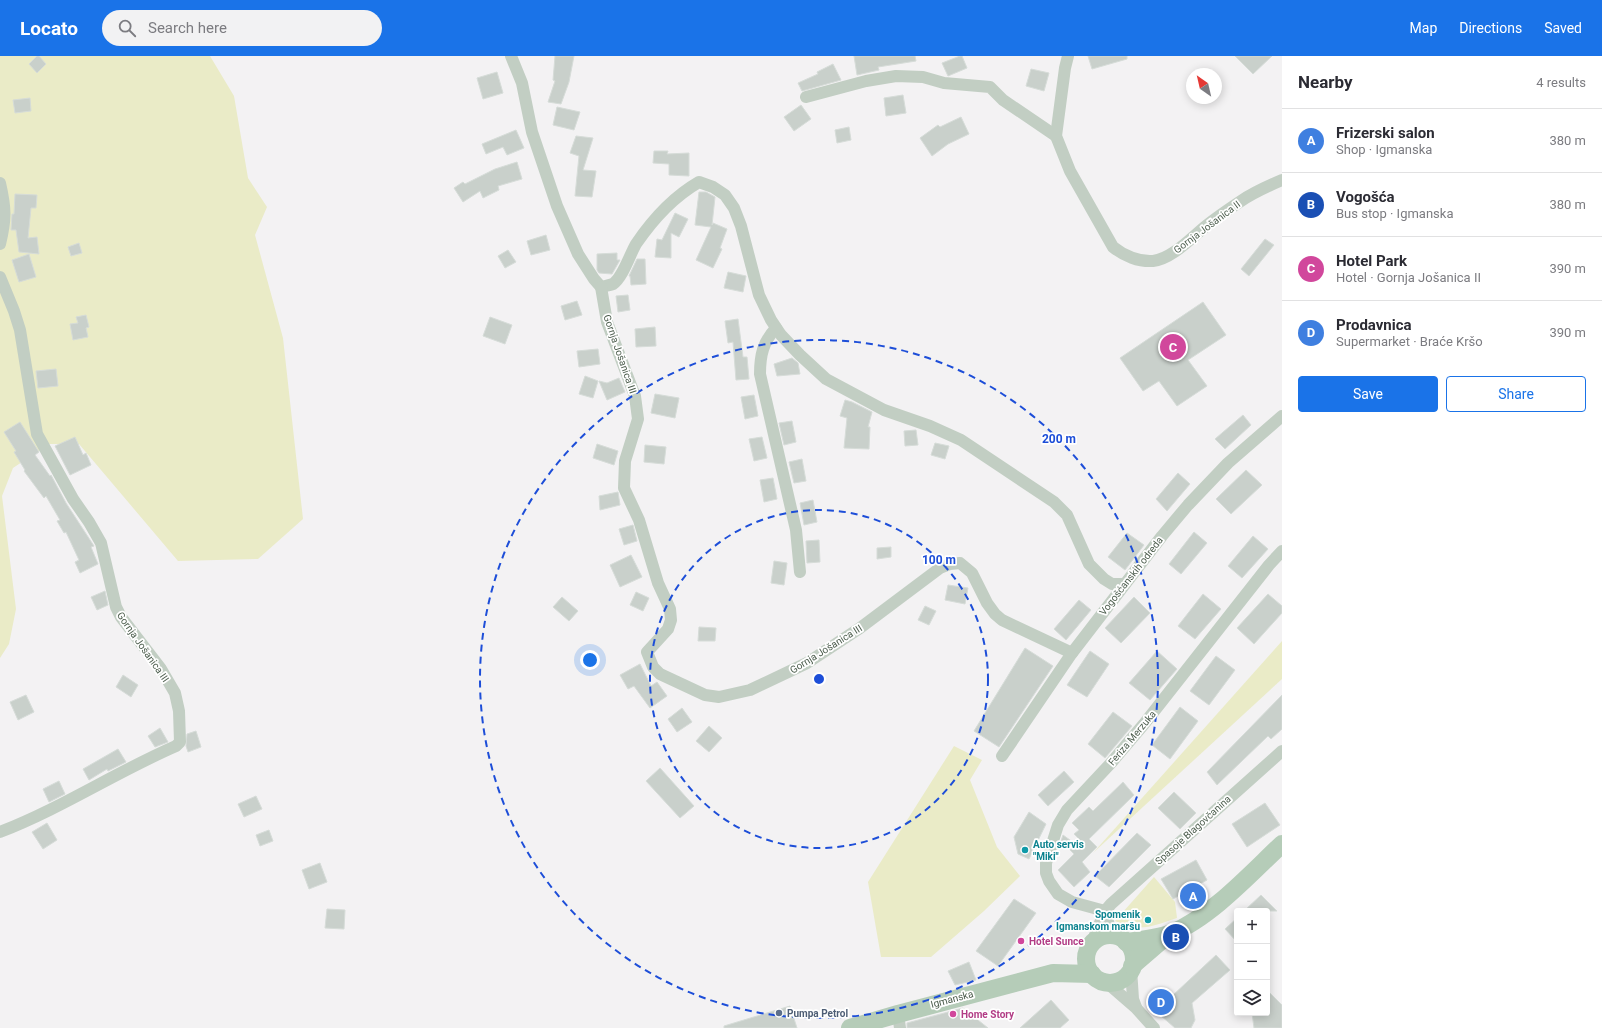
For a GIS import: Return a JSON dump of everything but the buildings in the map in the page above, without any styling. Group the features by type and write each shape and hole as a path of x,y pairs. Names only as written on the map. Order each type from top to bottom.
{"main road":[{"path":"1171,933 1122,939 1104,936 1090,945 1086,962 1099,978 1113,982 1120,980 1171,933 1190,924 1214,906 1282,844"},
{"path":"1122,939 1131,949 1133,957 1132,968"},
{"name":"Igmanska","path":"850,1028 899,1021 1054,973 1079,957 1090,945"},
{"name":"Igmanska","path":"1054,973 1099,978"}],"street":[{"name":"Gornja Jošanica III","path":"511,56 522,83 532,132 540,151 557,206 578,254 601,287 608,322 635,396 638,419 625,461 624,488 639,520 658,583 670,609 671,620 668,629 647,652 653,667 660,674 705,695 719,697 750,690 807,663 860,628 940,568 950,564 960,563 972,573 987,603 995,614 1002,620 1072,653"},
{"name":"Gornja Jošanica II","path":"1068,56 1056,136 1070,171 1113,247 1122,254 1138,259 1154,261 1169,255 1241,200 1282,180"},
{"path":"806,97 866,81 896,76 923,77 944,82 990,87 1003,100 1056,136"},
{"path":"601,287 613,284 619,277 636,245 663,211 684,191 699,182 713,187 725,195 734,208 741,226 759,295 771,320 776,328 800,355 826,378 884,410 930,426 962,440 1054,502 1067,515 1089,564 1104,579 1112,584 1125,584"},
{"path":"0,183 4,200 5,218 0,244"},
{"name":"Gornja Jošanica III","path":"0,277 20,330 37,434 73,500 89,522 101,543 116,607 121,617 161,669 175,694 179,711 180,742 176,746 140,762 58,807 0,832"},
{"path":"776,328 763,345 760,358 760,374 796,530 800,572"},
{"name":"Vogošćanskih odreda","path":"1002,756 1072,653 1162,536 1228,462 1282,416"},
{"name":"Feriza Merzuka","path":"1105,911 1072,902 1058,894 1049,881 1046,873 1046,863 1058,826 1067,810 1111,764 1269,565 1282,551"},
{"name":"Spasoje Blagovčanina","path":"1105,911 1121,894 1282,751"},
{"path":"1105,911 1109,926 1113,933 1122,939"},
{"path":"1090,945 1105,911"},
{"path":"1132,968 1133,999 1136,1008"},
{"path":"1099,978 1136,1008 1154,1028"}],"green space":[{"path":"0,56 210,56 234,96 248,178 267,207 255,235 283,338 303,519 258,559 178,561 79,444 49,444 13,468 2,496 16,609 9,644 0,658"},
{"path":"1282,641 1282,679 1093,853"},
{"path":"954,746 982,760 970,780 997,847 1020,876 984,911 931,957 881,957 868,882"},
{"path":"1154,877 1175,902 1177,918 1146,927 1131,927 1115,921"}],"place":[{"name":"Hotel Park","path":"1173,347"},
{"name":"Auto servis \"Miki\"","path":"1025,850"},
{"name":"Frizerski salon","path":"1193,896"},
{"name":"Spomenik Igmanskom maršu","path":"1148,920"},
{"name":"Vogošća","path":"1176,937"},
{"name":"Hotel Sunce","path":"1021,941"},
{"name":"Prodavnica","path":"1161,1002"},
{"name":"Pumpa Petrol","path":"779,1013"},
{"name":"Home Story","path":"953,1014"}]}
